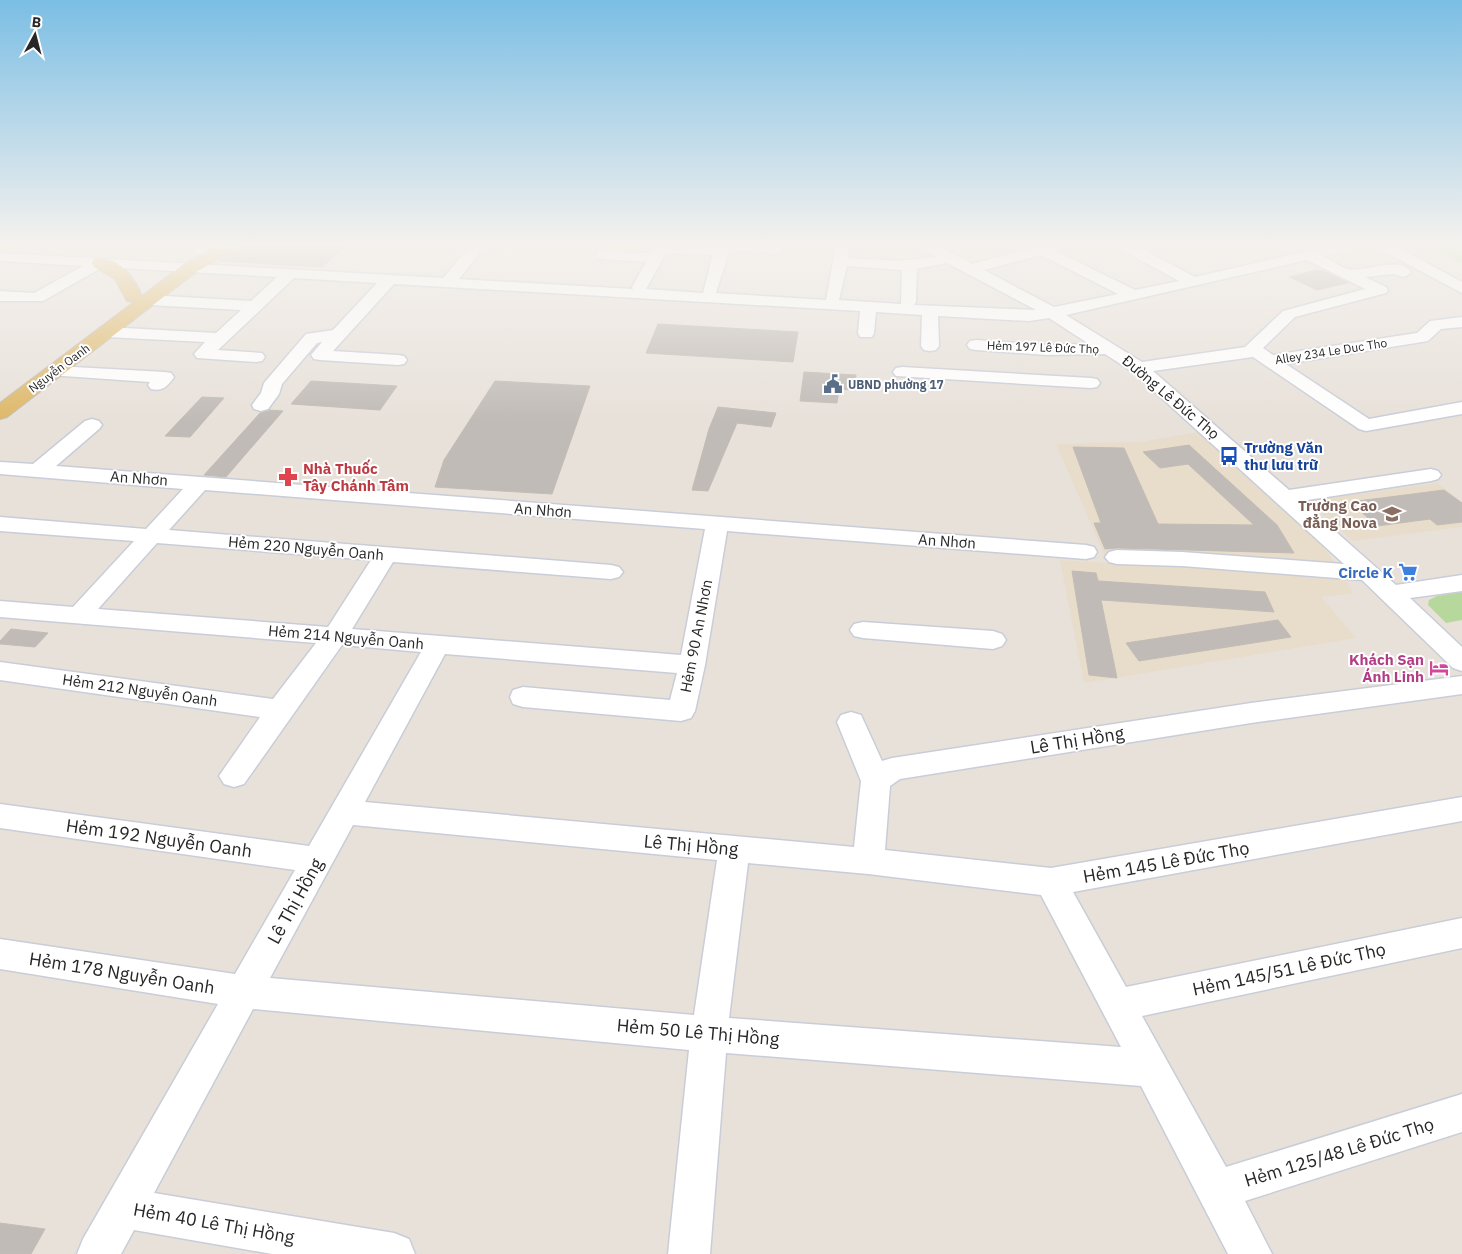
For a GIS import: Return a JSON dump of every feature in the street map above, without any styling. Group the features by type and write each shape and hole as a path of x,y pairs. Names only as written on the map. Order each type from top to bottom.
{"main road":[{"name":"Nguyễn Oanh","path":"0,397 132,305"},
{"name":"Nguyễn Oanh","path":"0,412 106,332 134,305"}],"street":[{"path":"235,305 256,306"},
{"path":"366,305 320,355 398,360"},
{"path":"830,305 1029,316 1083,305"},
{"path":"954,305 1054,310"},
{"name":"Đường Lê Đức Thọ","path":"1043,305 1054,310 1139,368 1391,593 1462,662"},
{"path":"1322,305 1289,314 1253,348 1366,425 1462,408"},
{"path":"256,306 203,354 256,357"},
{"path":"866,333 868,307"},
{"path":"930,310 930,346"},
{"path":"968,313 983,377"},
{"name":"Alley 234 Le Duc Tho","path":"1139,368 1263,356 1422,337 1436,325 1462,322"},
{"path":"1436,325 1462,339"},
{"path":"106,332 220,338"},
{"path":"261,405 270,394 273,383 314,337 338,335"},
{"name":"Hẻm 197 Lê Đức Thọ","path":"976,345 1046,350 1111,349"},
{"path":"55,371 165,377 156,385"},
{"path":"902,372 1091,383"},
{"path":"38,471 92,424"},
{"name":"An Nhơn","path":"0,468 1086,552"},
{"path":"1285,497 1431,476"},
{"path":"79,616 200,483"},
{"name":"Hẻm 220 Nguyễn Oanh","path":"0,524 611,572"},
{"name":"Hẻm 90 An Nhơn","path":"523,697 681,711 692,665 717,524"},
{"path":"234,776 335,636 386,554"},
{"path":"1116,557 1182,559 1369,573"},
{"path":"1391,593 1462,583"},
{"name":"Hẻm 214 Nguyễn Oanh","path":"0,609 692,665"},
{"path":"863,630 994,640"},
{"path":"344,812 438,644"},
{"name":"Hẻm 212 Nguyễn Oanh","path":"0,671 280,710"},
{"name":"Lê Thị Hồng","path":"876,781 892,769 1241,714 1462,685"},
{"path":"851,722 876,781 868,861"},
{"name":"Hẻm 145 Lê Đức Thọ","path":"868,861 1051,882 1462,809"},
{"name":"Lê Thị Hồng","path":"98,1254 344,812 734,850 868,861"},
{"name":"Hẻm 192 Nguyễn Oanh","path":"0,816 318,860"},
{"path":"689,1254 709,1034 734,850"},
{"path":"1051,882 1251,1254"},
{"name":"Hẻm 145/51 Lê Đức Thọ","path":"1117,1005 1462,933"},
{"name":"Hẻm 178 Nguyễn Oanh","path":"0,954 244,992"},
{"name":"Hẻm 50 Lê Thị Hồng","path":"244,992 709,1034 1151,1068"},
{"name":"Hẻm 125/48 Lê Đức Thọ","path":"1217,1190 1462,1114"},
{"name":"Hẻm 40 Lê Thị Hồng","path":"124,1208 394,1254"}],"shaded area":[{"path":"1200,432 1324,547 1354,593 1321,597 1356,638 1084,683 1060,560 1108,563 1056,444 1140,442"},
{"name":"Trường Cao đẳng Nova","path":"1438,483 1462,502 1462,527 1353,541 1307,501"}],"green space":[{"path":"1462,592 1462,620 1446,623 1428,605 1429,600 1437,596"}],"building":[{"path":"658,324 798,332 793,362 646,353"},
{"name":"UBND phường 17","path":"804,372 856,375 854,390 839,389 837,403 800,401"},
{"path":"311,381 397,386 380,410 291,404"},
{"path":"495,381 590,386 552,494 435,487 444,460"},
{"path":"202,397 224,398 190,437 165,436"},
{"path":"718,407 776,413 771,427 737,423 708,491 692,490 709,429"},
{"path":"269,410 283,411 226,477 204,475 260,413"},
{"path":"1189,445 1277,525 1294,553 1105,549 1094,523 1101,523 1073,447 1124,448 1158,524 1254,525 1188,464 1160,468 1143,452"},
{"path":"1444,490 1462,503 1462,522 1437,525 1430,519 1377,526 1350,502"},
{"path":"1072,571 1096,573 1098,581 1265,592 1274,612 1101,600 1117,678 1089,675"},
{"path":"1278,620 1291,637 1139,661 1126,643"},
{"path":"11,629 48,633 35,647 0,644 0,641"},
{"path":"0,1223 45,1229 31,1254 0,1254"}],"place":[{"name":"UBND phường 17","path":"833,384"},
{"name":"Trường Văn thư lưu trữ","path":"1229,456"},
{"name":"Nhà Thuốc Tây Chánh Tâm","path":"288,477"},
{"name":"Trường Cao đẳng Nova","path":"1392,514"},
{"name":"Circle K","path":"1408,572"},
{"name":"Khách Sạn Ánh Linh","path":"1439,668"}]}
